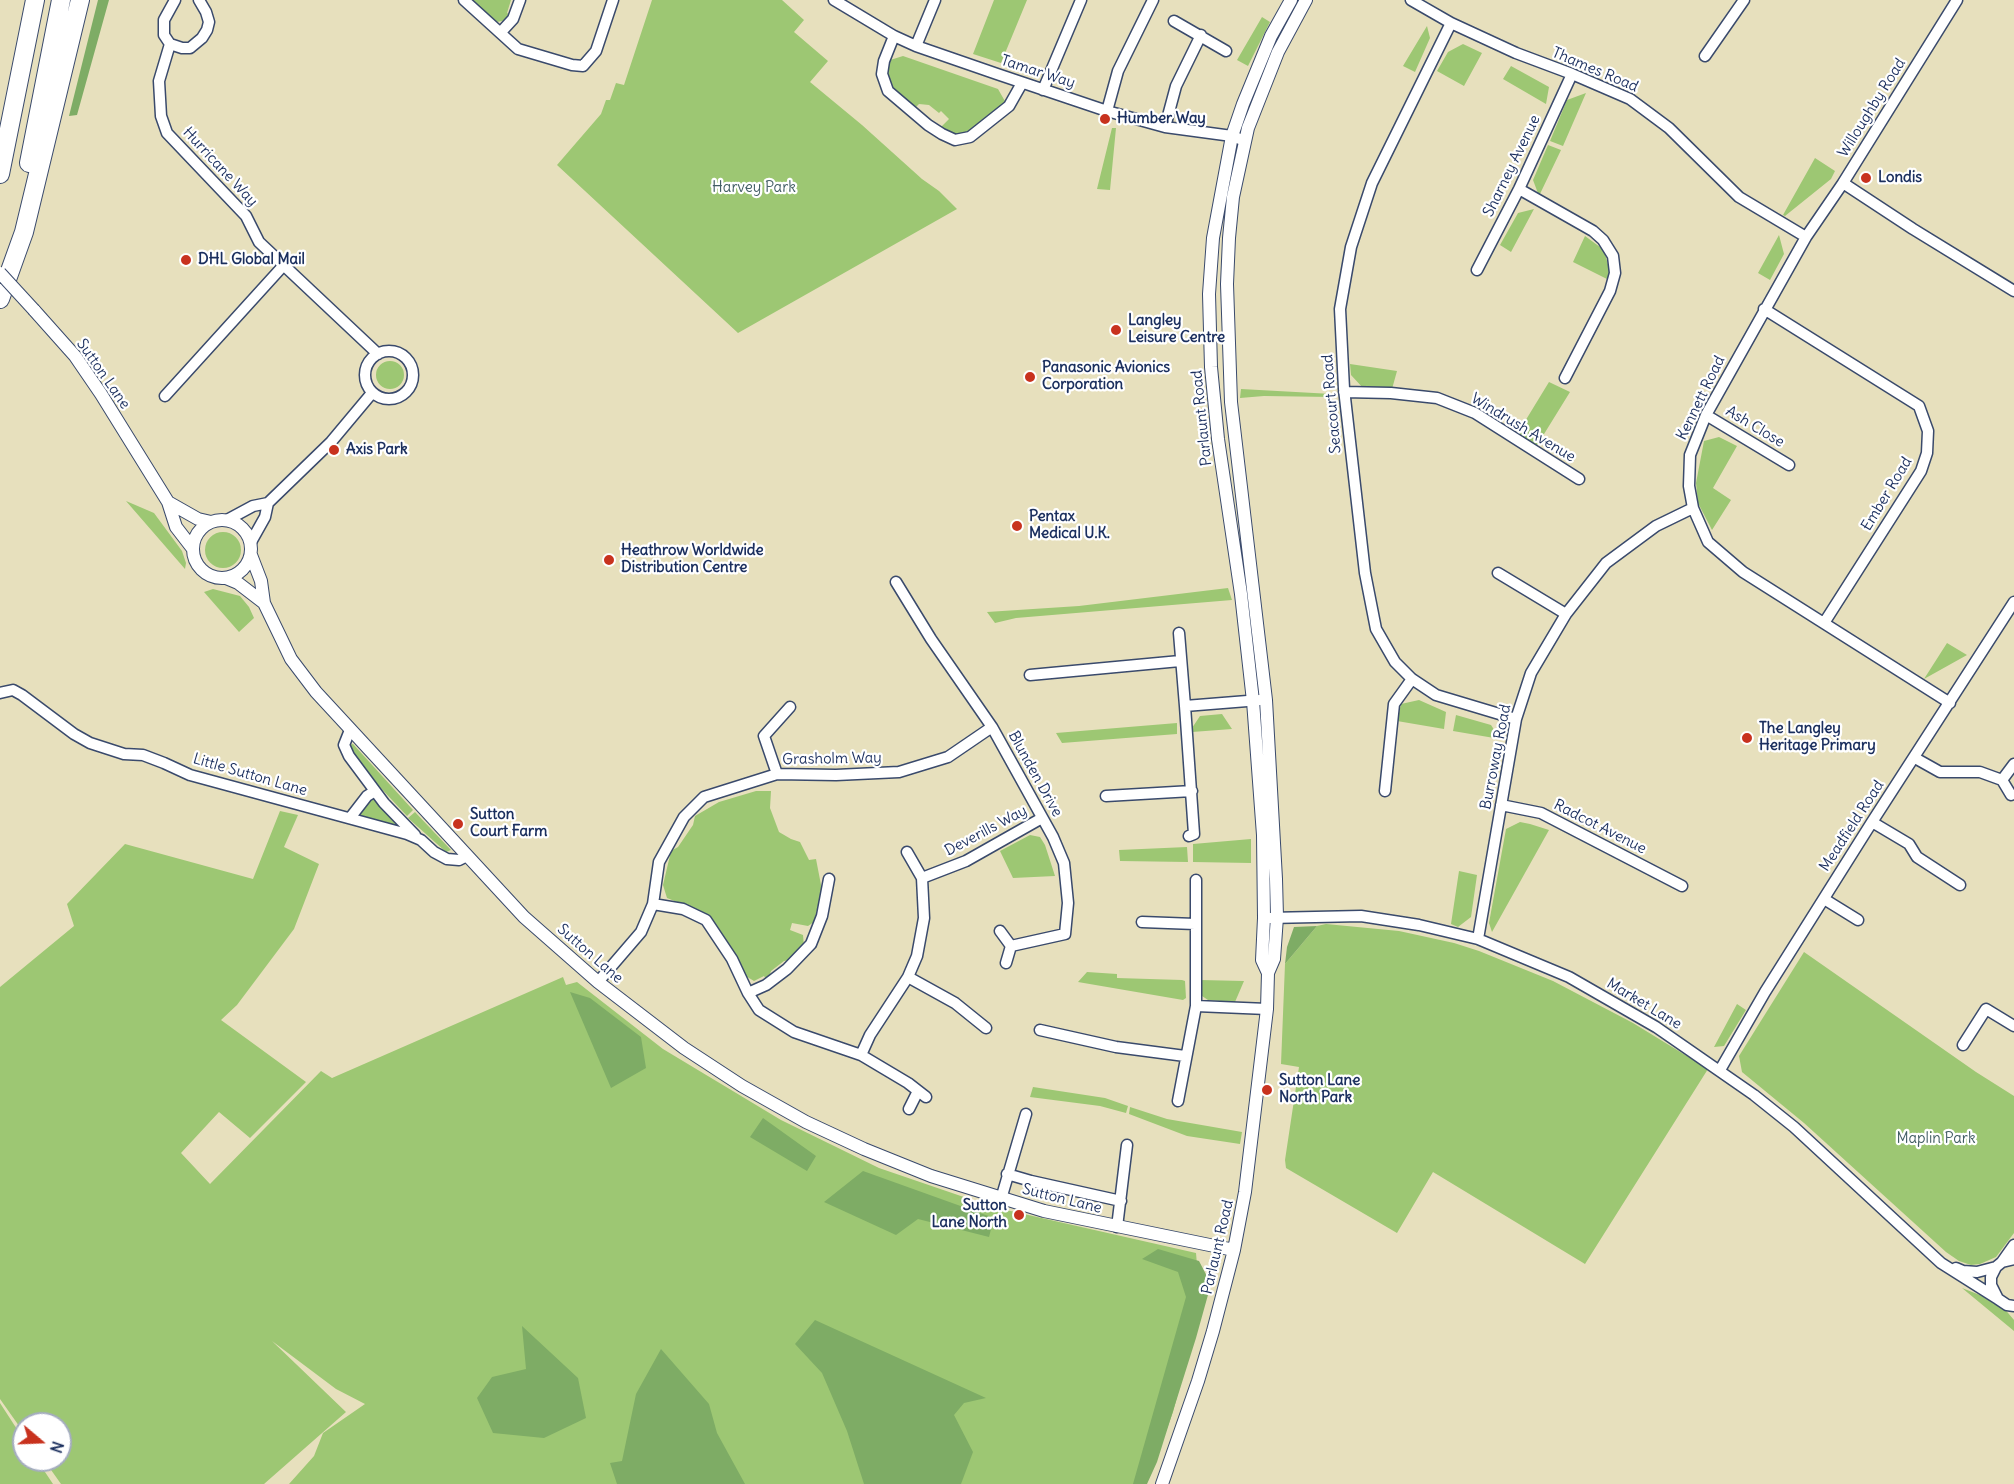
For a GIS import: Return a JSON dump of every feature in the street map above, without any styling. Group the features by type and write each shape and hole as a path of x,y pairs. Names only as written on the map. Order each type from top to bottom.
{"highway":[{"path":"0,174 28,39 33,0"},
{"path":"0,298 52,54 61,0"},
{"path":"0,298 24,231 80,0"}],"street":[{"path":"175,0 164,20 164,35 170,44 182,48 190,48 202,38 207,30 209,22 199,0"},
{"path":"464,0 518,49 572,65 583,66 596,51 613,0"},
{"path":"501,32 513,20 520,0"},
{"name":"Tamar Way","path":"834,0 894,36 916,46 1022,83 1165,127 1238,139"},
{"path":"916,46 935,0"},
{"path":"1043,90 1082,0"},
{"path":"1107,111 1118,72 1153,0"},
{"name":"Parlaunt Road","path":"1162,1484 1198,1381 1234,1250 1245,1192 1267,1009 1268,973 1262,960 1270,918 1266,700 1230,383 1227,284 1229,238 1243,104 1271,36 1291,0"},
{"name":"Parlaunt Road","path":"1270,918 1253,702 1241,594 1222,472 1211,367 1209,294 1213,238 1238,139 1278,52 1306,0"},
{"name":"Thames Road","path":"1411,0 1451,23 1516,53 1630,99 1669,128 1739,197 1806,237"},
{"path":"1705,56 1744,0"},
{"name":"Willoughby Road","path":"1843,183 1958,0"},
{"path":"1174,21 1226,51"},
{"name":"Seacourt Road","path":"1451,23 1372,183 1351,247 1340,309 1344,392 1365,573 1376,629 1395,662 1412,679 1437,694 1516,719"},
{"path":"1165,127 1176,86 1201,35"},
{"path":"894,36 884,61 882,74 888,91 928,125 955,140 970,137 1009,106 1022,83"},
{"name":"Hurricane Way","path":"170,44 159,81 161,116 167,133 246,216 259,242 378,354"},
{"name":"Sharney Avenue","path":"1477,270 1519,189 1572,74"},
{"path":"1843,183 2014,291"},
{"name":"Kennett Road","path":"1843,183 1806,237 1706,415 1690,455 1689,486 1694,508 1708,542 1743,572 1950,703"},
{"path":"1519,189 1593,231 1603,240 1613,256 1615,273 1610,291 1565,378"},
{"path":"165,396 284,266"},
{"name":"Sutton Lane","path":"0,273 75,356 168,502 176,527 193,549"},
{"name":"Ember Road","path":"1764,309 1919,406 1928,431 1927,453 1921,471 1824,623"},
{"path":"394,351 408,359 414,375 409,390 403,396 387,400 372,393 368,387 365,372 372,358 378,354 394,351"},
{"name":"Windrush Avenue","path":"1344,392 1391,393 1437,398 1475,413 1579,479"},
{"path":"268,503 265,517 251,548 249,561 241,572 226,578 218,578 203,571 197,564 193,549 197,533 211,522 227,520 253,506 268,503 331,442 372,393"},
{"name":"Ash Close","path":"1706,415 1789,465"},
{"name":"Sutton Lane","path":"168,502 198,519 211,522"},
{"name":"Burroway Road","path":"1478,939 1516,719 1532,673 1566,614 1606,564 1656,526 1694,508"},
{"path":"227,520 244,529 251,548"},
{"name":"Sutton Lane","path":"251,548 261,581 264,603 291,659 316,692 524,916 598,982 684,1048 742,1086 806,1122 931,1176 1044,1211 1234,1250"},
{"path":"1498,573 1566,614"},
{"name":"Sutton Lane","path":"226,578 238,583 264,603"},
{"name":"Blunden Drive","path":"896,582 931,639 992,727 1053,837 1064,863 1068,903 1065,933 1011,946"},
{"name":"Meadfield Road","path":"1720,1070 1872,822 2014,602"},
{"path":"1179,633 1192,791 1194,834 1189,836"},
{"path":"1030,675 1180,660"},
{"path":"1385,790 1394,704 1412,679"},
{"name":"Little Sutton Lane","path":"0,693 14,690 90,743 124,754 143,755 198,778 350,818 421,840 434,852 447,859 459,860 467,856"},
{"path":"1185,706 1266,700"},
{"path":"777,774 764,736 790,707"},
{"name":"Grasholm Way","path":"598,982 641,932 653,904 659,862 684,817 704,797 777,774 836,775 899,772 948,757 992,727"},
{"path":"350,730 345,739 345,748 375,791 394,814 421,840"},
{"path":"1915,758 1940,772 1980,772 2002,780 2011,795"},
{"path":"2002,780 2014,764"},
{"path":"350,818 367,796 375,791"},
{"path":"1106,796 1192,791"},
{"name":"Radcot Avenue","path":"1501,804 1541,813 1682,886"},
{"name":"Deverills Way","path":"922,878 966,861 1041,818"},
{"path":"1872,822 1909,844 1917,857 1960,885"},
{"path":"861,1055 870,1035 908,977 917,956 924,918 922,878 907,852"},
{"path":"748,993 766,985 787,969 812,944 822,916 829,879"},
{"path":"1178,1101 1196,1006 1196,880"},
{"path":"1824,899 1858,920"},
{"path":"653,904 683,909 706,920 732,958 748,993 759,1010 794,1032 861,1055 922,1094 909,1109"},
{"name":"Market Lane","path":"1270,918 1360,916 1419,925 1478,939 1569,977 1656,1027 1720,1070 1794,1127 1941,1263 2008,1305"},
{"path":"1142,922 1195,924"},
{"path":"1000,931 1011,946 1006,963"},
{"path":"908,977 955,1003 986,1028"},
{"path":"1196,1006 1267,1009"},
{"path":"1963,1045 1986,1009 2014,1026"},
{"path":"1040,1030 1116,1047 1185,1056"},
{"name":"Sutton Lane","path":"1000,1199 1026,1114"},
{"name":"Sutton Lane","path":"1117,1227 1127,1145"},
{"name":"Sutton Lane","path":"1007,1174 1120,1200"},
{"path":"2008,1305 1990,1285 1991,1277 2014,1245"},
{"path":"1941,1263 1963,1271 1977,1272 2014,1259"}],"green space":[{"path":"98,0 109,0 77,115 69,116"},
{"path":"472,0 511,0 507,13 511,15 507,20 497,22"},
{"name":"Harvey Park","path":"652,0 782,0 804,20 794,32 828,61 810,82 922,179 939,191 957,209 738,333 557,165 601,114 606,100 610,100 616,83 624,85"},
{"path":"994,0 1027,0 1001,63 973,54"},
{"path":"1262,17 1270,22 1248,66 1237,60"},
{"path":"1427,26 1430,38 1415,72 1403,66"},
{"path":"1463,44 1482,53 1464,86 1437,71 1448,52"},
{"path":"903,56 998,89 1006,103 976,132 952,135 940,128 949,119 941,111 939,113 929,105 919,104 915,108 892,89 887,80 887,61"},
{"path":"1511,66 1549,87 1546,104 1503,79"},
{"path":"1586,93 1563,146 1550,141 1567,100"},
{"path":"1112,128 1116,128 1110,190 1097,189"},
{"path":"1548,145 1561,150 1539,196 1533,180"},
{"path":"1815,158 1835,171 1831,179 1785,216 1783,215"},
{"path":"1534,209 1511,252 1500,245 1518,213"},
{"path":"1779,235 1784,254 1770,280 1758,273"},
{"path":"1585,236 1604,250 1610,272 1609,280 1573,262"},
{"path":"390,361 400,365 404,375 400,385 390,389 380,385 376,375 380,365"},
{"path":"1350,364 1397,371 1392,389 1363,388 1351,375"},
{"path":"1549,382 1570,392 1536,447 1516,436"},
{"path":"1241,389 1332,394 1332,397 1240,398"},
{"path":"1719,437 1737,446 1713,488 1731,500 1712,530 1698,503 1696,483 1704,441"},
{"path":"126,501 154,513 182,551 186,563 185,569"},
{"path":"223,532 236,537 241,550 236,563 223,568 210,563 205,550 210,537"},
{"path":"1228,588 1232,600 1016,618 995,623 987,612 1079,606"},
{"path":"213,589 240,596 249,607 254,618 239,632 204,592"},
{"path":"1947,643 1967,655 1924,679"},
{"path":"1419,700 1446,712 1444,729 1397,721 1401,704"},
{"path":"1222,714 1232,729 1192,732 1200,716"},
{"path":"1456,715 1491,725 1500,739 1453,731"},
{"path":"1177,723 1177,734 1062,743 1056,733"},
{"path":"353,744 413,810 407,816 377,784 348,745"},
{"path":"756,791 771,791 770,808 779,832 800,842 809,860 816,859 822,890 814,922 808,926 792,923 790,930 803,935 804,946 791,960 784,961 771,971 769,977 766,979 764,976 754,981 744,975 731,947 713,922 697,910 667,898 663,885 671,851 678,847 693,825 695,816 719,802"},
{"path":"371,799 374,799 400,828 360,816 360,811"},
{"path":"280,811 298,815 284,847 319,864 294,929 237,1005 221,1020 306,1082 250,1138 219,1112 181,1153 210,1184 321,1071 332,1078 563,977 566,985 577,982 663,1049 781,1120 879,1168 993,1207 1196,1253 1199,1287 1186,1363 1173,1412 1145,1484 289,1484 314,1456 323,1433 365,1404 336,1389 272,1341 346,1412 264,1484 61,1484 52,1472 72,1472 72,1412 12,1412 12,1416 0,1399 0,987 74,926 67,904 125,844 253,879"},
{"path":"415,812 451,850 446,852 408,818"},
{"path":"1520,822 1549,830 1492,932 1489,923 1506,829"},
{"path":"1030,835 1040,837 1045,845 1055,876 1013,878 1000,851"},
{"path":"1251,839 1251,863 1193,862 1193,844"},
{"path":"1187,847 1188,862 1120,861 1119,850"},
{"path":"1459,871 1477,875 1471,917 1458,927 1451,924"},
{"path":"1326,924 1399,931 1479,951 1553,981 1633,1023 1708,1069 1585,1264 1433,1172 1397,1233 1286,1168 1285,1160 1299,1067 1281,1064 1285,964 1317,926"},
{"path":"1317,926 1285,964 1287,947 1294,927"},
{"name":"Maplin Park","path":"1804,952 2014,1096 2014,1233 1996,1257 1971,1265 1959,1261 1946,1252 1804,1123 1742,1072 1739,1056"},
{"path":"1087,972 1117,974 1117,978 1182,980 1185,981 1186,998 1183,1000 1078,982"},
{"path":"1200,980 1244,981 1235,1002 1208,1000 1202,996"},
{"path":"570,992 590,998 641,1037 646,1068 611,1088"},
{"path":"1737,1004 1746,1010 1724,1046 1714,1047"},
{"path":"1033,1087 1105,1098 1128,1106 1126,1113 1100,1106 1030,1097"},
{"path":"1130,1107 1167,1119 1242,1132 1240,1144 1187,1136 1129,1114"},
{"path":"763,1118 816,1156 807,1171 750,1137"},
{"path":"863,1171 994,1218 989,1237 918,1219 896,1235 824,1202"},
{"path":"1158,1249 1199,1261 1211,1284 1157,1462 1147,1484 1133,1484 1186,1297 1178,1272 1142,1259"},
{"path":"1962,1288 1995,1301 2003,1307 2014,1320 2014,1331"},
{"path":"815,1320 986,1398 964,1403 954,1415 973,1452 961,1484 864,1484 847,1431 822,1373 795,1344"},
{"path":"522,1326 578,1378 586,1418 544,1438 493,1433 477,1398 492,1377 526,1369"},
{"path":"661,1349 709,1404 717,1433 745,1484 617,1484 610,1463 622,1461 636,1394"},
{"path":"0,1403 12,1422 12,1472 45,1472 53,1484 0,1484"}],"place":[{"name":"Humber Way","path":"1105,119"},
{"name":"Londis","path":"1866,178"},
{"name":"DHL Global Mail","path":"186,260"},
{"name":"Langley Leisure Centre","path":"1116,330"},
{"name":"Panasonic Avionics Corporation","path":"1030,377"},
{"name":"Axis Park","path":"334,450"},
{"name":"Pentax Medical U.K.","path":"1017,526"},
{"name":"Heathrow Worldwide Distribution Centre","path":"609,560"},
{"name":"The Langley Heritage Primary","path":"1747,738"},
{"name":"Sutton Court Farm","path":"458,824"},
{"name":"Sutton Lane North Park","path":"1267,1090"},
{"name":"Sutton Lane North","path":"1019,1215"}]}
